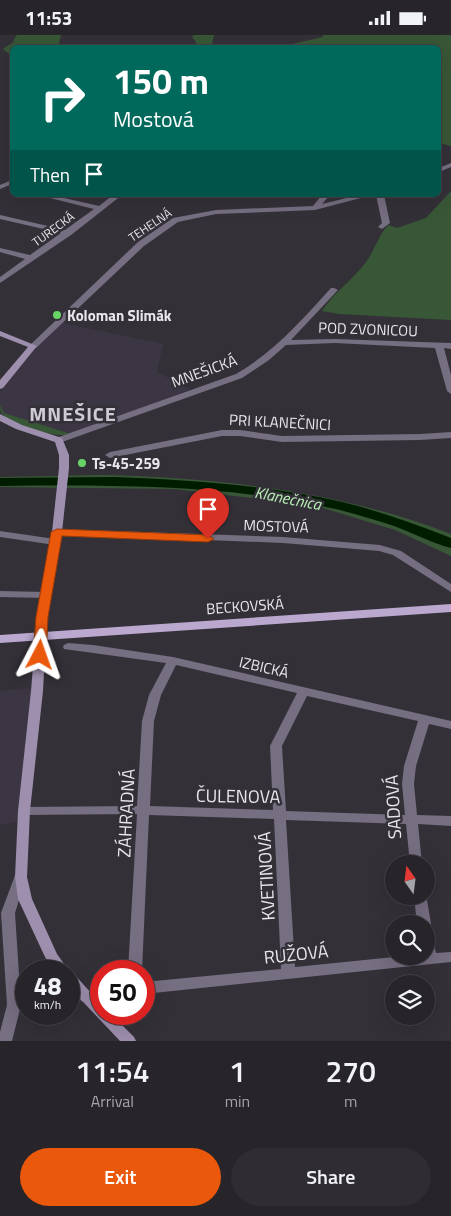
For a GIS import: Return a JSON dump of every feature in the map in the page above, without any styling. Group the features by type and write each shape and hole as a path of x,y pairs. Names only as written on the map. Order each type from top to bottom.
{"main road":[{"name":"BECKOVSKÁ","path":"0,639 451,608"}],"street":[{"path":"51,197 99,208"},
{"name":"TURECKÁ","path":"0,281 115,197"},
{"path":"316,208 324,197"},
{"name":"TEHELNÁ","path":"0,386 33,346 141,244 176,220 216,212 316,208 360,197"},
{"path":"380,197 386,223 382,227"},
{"path":"0,217 68,233"},
{"path":"0,251 31,258"},
{"name":"MNEŠICKÁ","path":"59,440 238,377 270,356 334,289"},
{"path":"0,333 33,346"},
{"name":"POD ZVONICOU","path":"284,343 335,341 451,346"},
{"path":"439,346 447,369 451,391"},
{"path":"0,417 19,427 59,440 64,455 56,537 41,637 24,811 21,877 25,899 54,960"},
{"name":"PRI KLANEČNICI","path":"110,455 222,433 240,433 282,439 451,435"},
{"name":"MOSTOVÁ","path":"0,534 56,537 283,540 380,548 397,553 451,589"},
{"path":"0,594 47,595"},
{"name":"IZBICKÁ","path":"68,647 173,661 451,725"},
{"name":"ZÁHRADNÁ","path":"136,960 148,721 155,695 173,661"},
{"name":"KVETINOVÁ","path":"288,974 276,746 303,692"},
{"name":"SADOVÁ","path":"415,855 408,784 410,766 424,719"},
{"name":"ČULENOVA","path":"24,811 281,814 451,821"},
{"path":"5,1041 14,1005 8,913 21,877"},
{"name":"RUŽOVÁ","path":"435,959 451,957"},
{"name":"RUŽOVÁ","path":"155,987 385,964"},
{"path":"80,990 90,1001"},
{"path":"86,997 90,996"},
{"path":"114,1025 129,1041"}],"shaded area":[{"path":"63,323 163,344 157,372 190,389 128,415 71,434 4,413 0,405 0,392 35,347"},
{"path":"32,688 17,822 0,825 0,691"}],"green space":[{"path":"17,35 61,35 59,43 61,45 10,45 10,54 3,49 15,41 13,41"},
{"path":"194,35 214,35 212,45 196,45 192,37"},
{"path":"323,35 451,35 451,146 441,144 441,45 288,45 323,37"},
{"path":"451,191 451,320 339,314 322,311 366,262 388,225 397,228 426,218"},
{"path":"0,405 4,413 71,434 56,435 16,424 3,415 0,411"},
{"path":"102,475 191,479 279,489 323,497 409,519 451,534 451,556 395,530 313,505 174,489 0,487 0,477"}],"waterway":[{"name":"Klanečnica","path":"0,482 115,481 172,483 286,495 342,506 397,522 451,543"}],"place":[{"name":"Koloman Slimák","path":"57,315"},
{"name":"Ts-45-259","path":"82,463"}],"district":[{"name":"MNEŠICE","path":"73,413"}],"route":[{"path":"40,655 42,617 57,532 208,539"}]}
